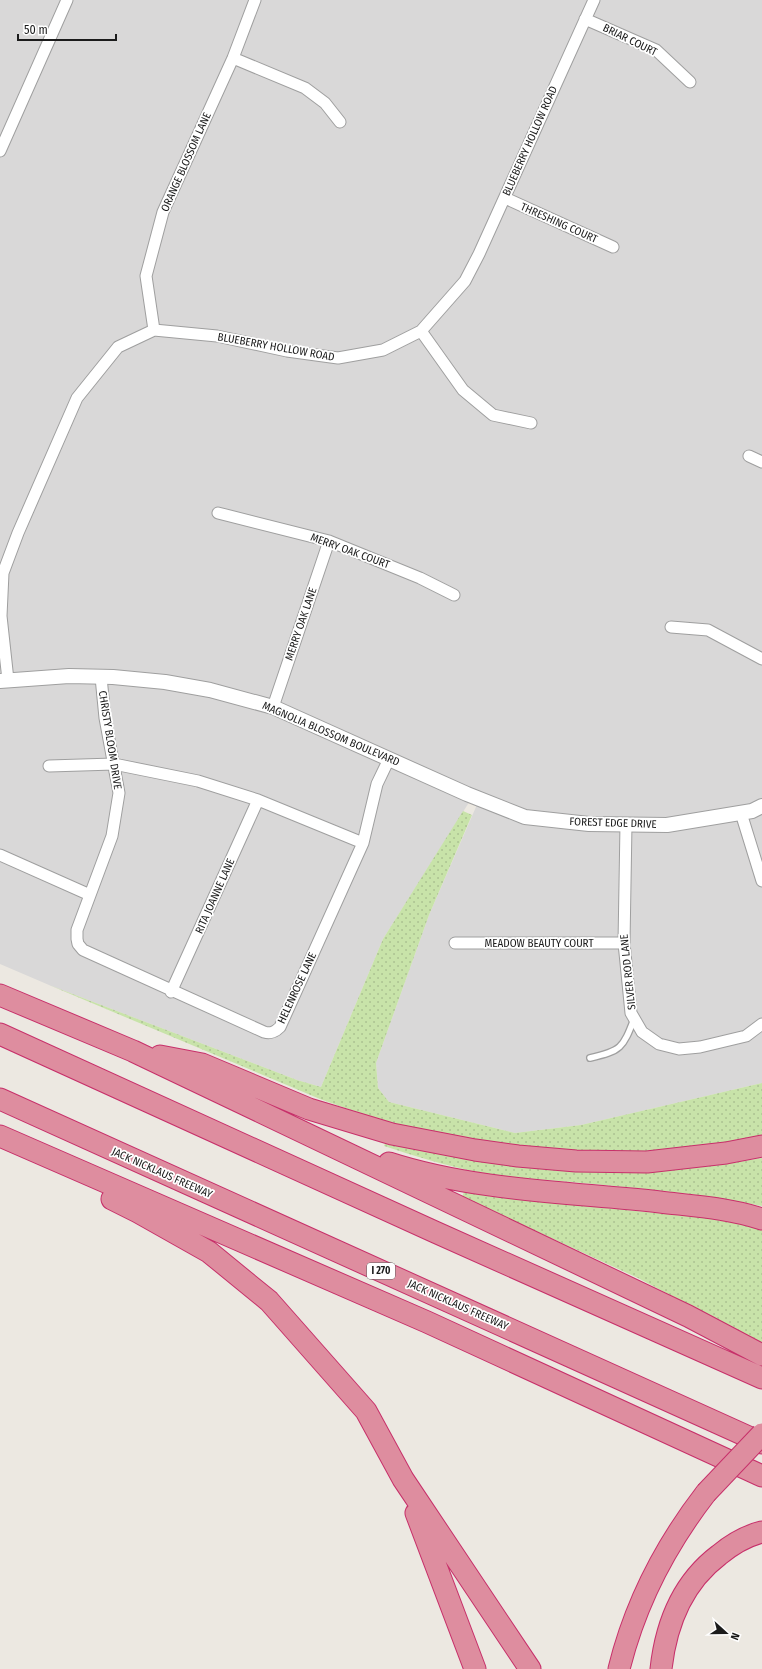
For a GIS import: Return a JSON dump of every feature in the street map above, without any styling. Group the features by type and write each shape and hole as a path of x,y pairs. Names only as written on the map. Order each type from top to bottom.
{"highway":[{"path":"0,995 133,1051 688,1316 762,1355"},
{"path":"0,1034 442,1236 762,1378"},
{"path":"133,1051 202,1064 309,1108 392,1134 475,1150 518,1156 576,1161 647,1162 762,1146"},
{"name":"JACK NICKLAUS FREEWAY","path":"0,1099 762,1443"},
{"path":"0,1136 427,1322 762,1476"},
{"path":"309,1136 414,1170 509,1188 679,1204 745,1213 762,1219"},
{"path":"0,1144 138,1212 209,1252 269,1300 366,1411 403,1479 530,1669"},
{"path":"619,1669 631,1627 650,1581 683,1523 706,1493 762,1434"},
{"path":"403,1479 475,1669"},
{"path":"661,1669 666,1637 679,1600 699,1572 726,1549 740,1540 762,1532"}],"street":[{"path":"0,151 68,0"},
{"name":"ORANGE BLOSSOM LANE","path":"154,330 146,276 163,212 233,58 255,0"},
{"name":"BLUEBERRY HOLLOW ROAD","path":"154,330 217,336 287,351 338,358 383,350 421,332 465,281 505,198 594,0"},
{"name":"BRIAR COURT","path":"585,19 656,50 690,82"},
{"path":"233,58 304,88 325,103 340,122"},
{"name":"THRESHING COURT","path":"505,198 613,247"},
{"path":"4,681 1,616 3,573 18,533 76,398 118,347 154,330"},
{"path":"421,332 463,390 493,414 531,423"},
{"path":"748,456 762,462"},
{"name":"MERRY OAK COURT","path":"218,512 329,541 420,578 454,595"},
{"name":"MERRY OAK LANE","path":"272,707 329,541"},
{"path":"671,627 708,630 762,659"},
{"name":"MAGNOLIA BLOSSOM BOULEVARD","path":"4,681 69,676 101,677 165,682 210,690 272,707 467,794"},
{"name":"CHRISTY BLOOM DRIVE","path":"90,895 112,836 119,793 105,718 101,677"},
{"name":"HELENROSE LANE","path":"90,895 77,930 78,944 83,950 171,992 264,1032 270,1033 276,1031 280,1027 363,842 377,784 389,759"},
{"path":"49,766 114,764 198,781 258,800 363,842"},
{"name":"FOREST EDGE DRIVE","path":"467,794 525,818 589,824 668,825 752,811 762,806"},
{"name":"RITA JOANNE LANE","path":"171,992 258,800"},
{"path":"741,813 762,881"},
{"name":"SILVER ROD LANE","path":"626,824 624,943 631,1013 642,1032 659,1044 679,1049 700,1047 746,1036 762,1024"},
{"path":"0,855 90,895"},
{"name":"MEADOW BEAUTY COURT","path":"455,943 624,943"}],"lane":[{"path":"590,1058 604,1055 619,1048 625,1042 634,1019"}],"shaded area":[{"path":"0,0 762,0 762,1083 581,1125 515,1133 389,1102 378,1088 376,1063 429,915 479,800 473,796 383,939 321,1087 297,1080 49,985 0,964"}],"green space":[{"path":"463,811 472,815 429,915 376,1063 378,1088 389,1102 515,1133 581,1125 762,1083 762,1142 678,1151 587,1153 541,1150 451,1137 407,1127 320,1099 49,985 297,1080 321,1087 383,939"},
{"path":"386,1141 666,1170 720,1165 762,1158 762,1206 667,1191 513,1177 466,1170 384,1146"},
{"path":"464,1192 495,1197 707,1218 762,1228 762,1344 638,1278 462,1197"}]}
